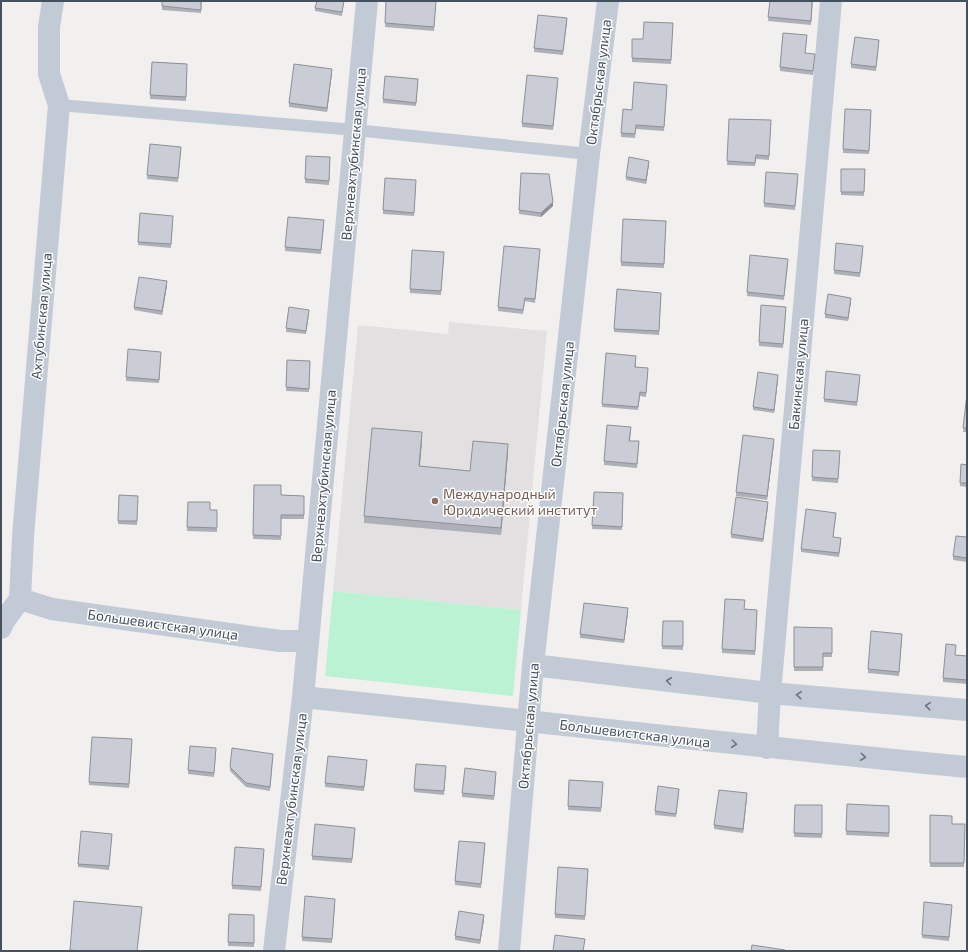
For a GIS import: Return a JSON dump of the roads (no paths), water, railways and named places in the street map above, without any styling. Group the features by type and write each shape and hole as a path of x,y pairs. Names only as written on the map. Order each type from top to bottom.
{"street":[{"name":"Ахтубинская улица","path":"20,599 22,536 58,105 49,74 49,27 53,1"},
{"name":"Верхнеахтубинская улица","path":"274,951 303,697 367,1"},
{"name":"Октябрьская улица","path":"509,951 533,665 589,154 608,1"},
{"name":"Бакинская улица","path":"767,748 770,693 832,1"},
{"path":"1,628 4,621 20,599"},
{"name":"Большевистская улица","path":"20,599 52,609 280,641 308,641"},
{"path":"533,665 770,693 967,710"},
{"name":"Большевистская улица","path":"303,697 767,748 967,767"}],"lane":[{"path":"58,105 355,130 589,154"}],"place":[{"name":"Международный Юридический институт","path":"435,501"}]}
